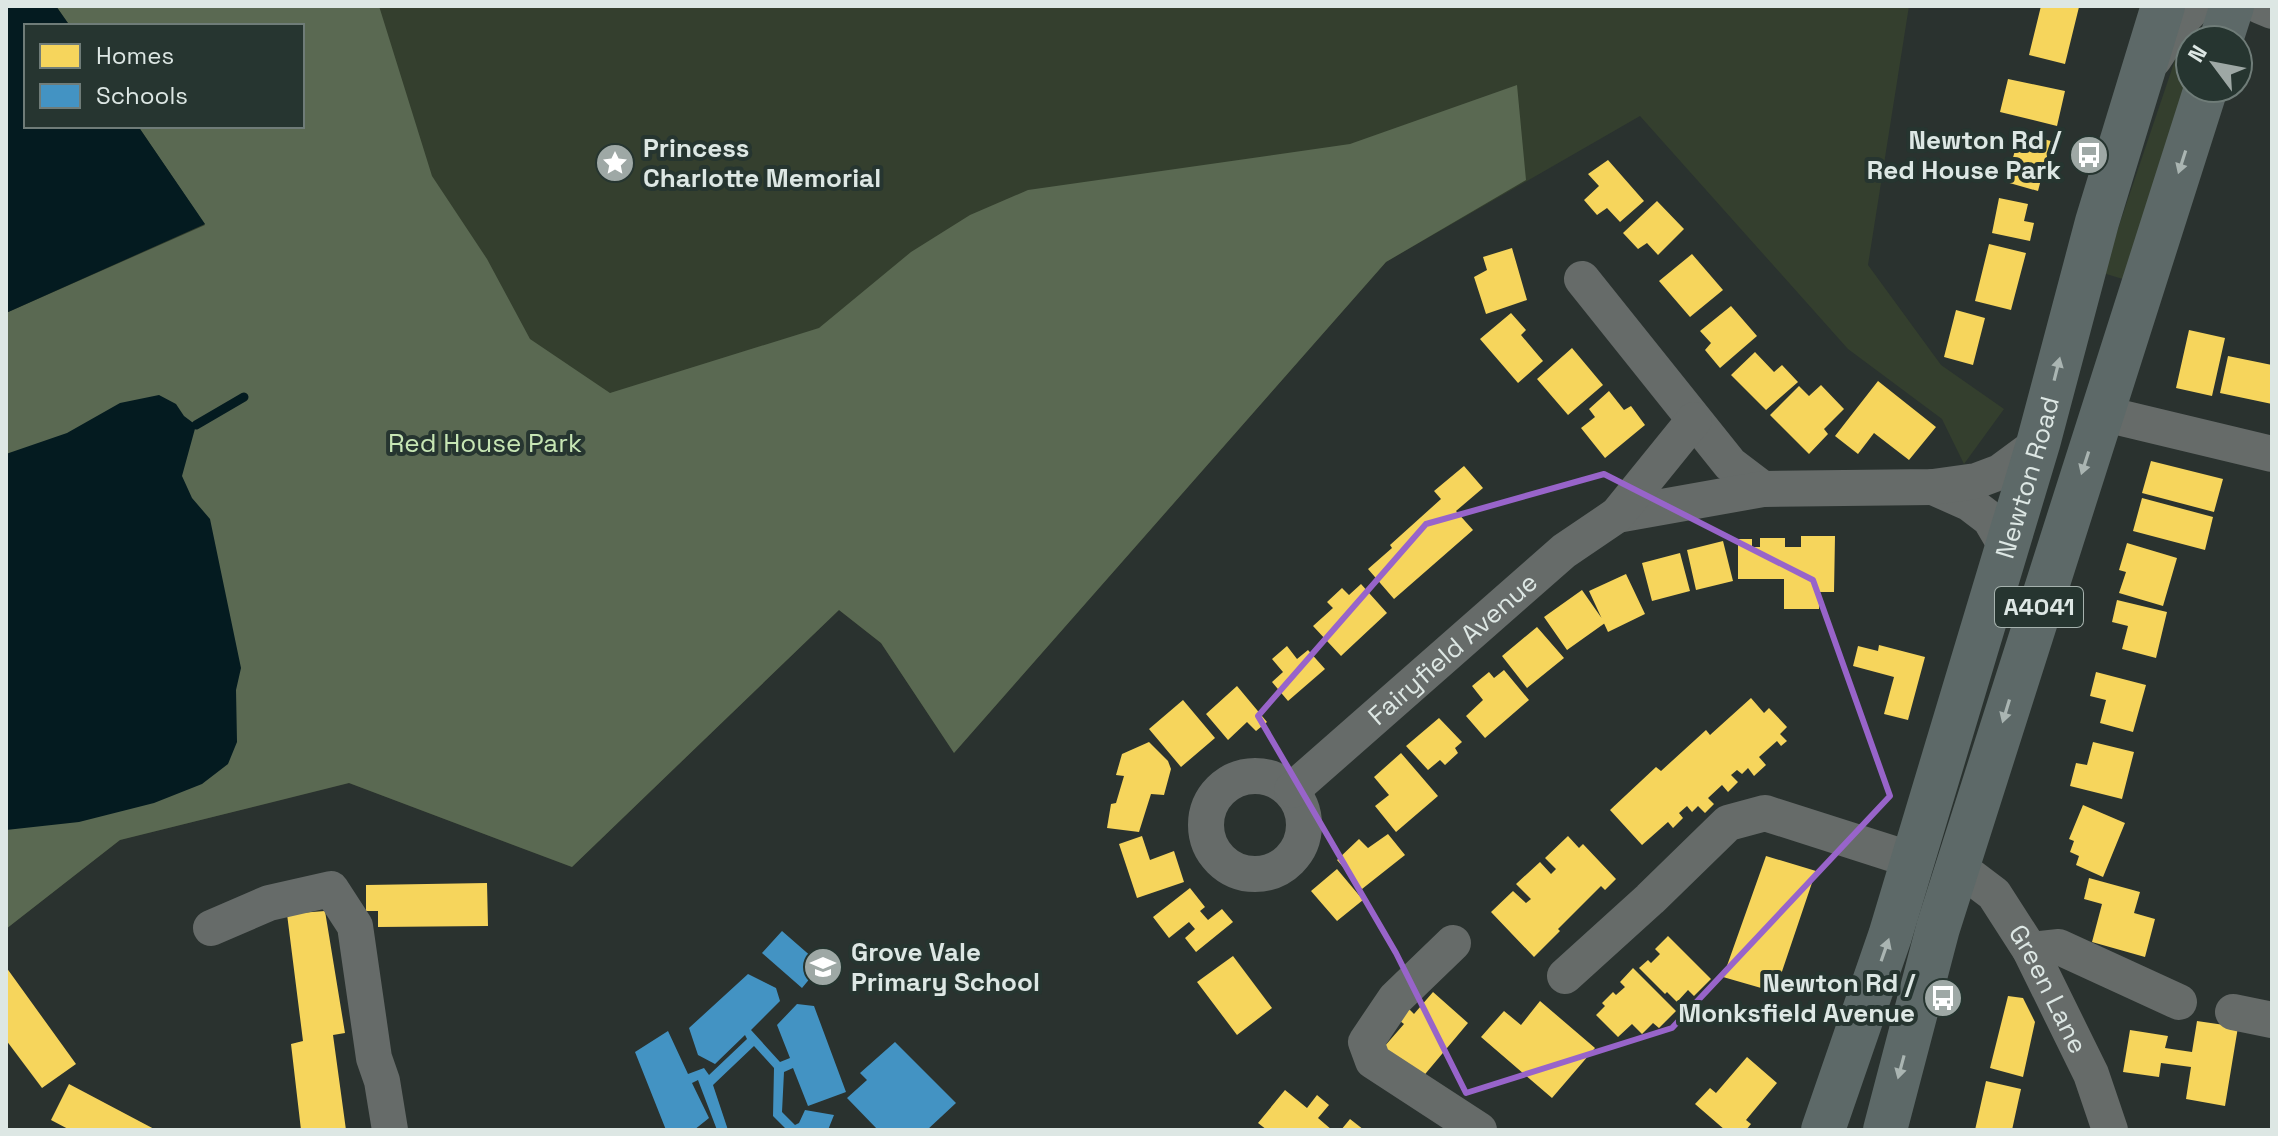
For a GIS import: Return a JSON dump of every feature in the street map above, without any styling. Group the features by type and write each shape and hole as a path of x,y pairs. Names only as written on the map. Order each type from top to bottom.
{"highway":[{"name":"Newton Road","path":"1823,1130 1890,936 2038,444 2097,222 2163,6"},
{"name":"Newton Road","path":"1885,1130 1957,866 2201,104"}],"street":[{"path":"2138,84 2174,28 2195,6"},
{"path":"2260,6 2272,11"},
{"path":"1582,279 1730,464 1763,489"},
{"path":"2101,413 2272,454"},
{"name":"Fairyfield Avenue","path":"1292,790 1564,551 1617,515 1694,420"},
{"name":"Fairyfield Avenue","path":"1617,515 1763,489 1933,487 1976,481 2005,468 2038,444"},
{"name":"Fairyfield Avenue","path":"1933,487 1969,503 1990,519 2007,548"},
{"path":"1565,976 1728,823 1765,813 1912,860"},
{"name":"Green Lane","path":"1957,866 1994,894 2030,950 2091,1074 2110,1130"},
{"path":"211,928 269,903 331,889 355,926 374,1058 382,1081 390,1130"},
{"path":"1453,943 1395,999 1366,1042 1373,1061 1479,1130"},
{"path":"2030,950 2059,947 2179,1002"},
{"path":"2233,1012 2272,1020"}],"highlighted area":[{"path":"1604,474 1813,580 1890,796 1672,1028 1466,1093 1396,953 1258,716 1426,524"}],"green space":[{"name":"Red House Park","path":"6,6 1909,6 1868,265 1941,365 2004,409 1964,464 1942,419 1848,349 1640,116 1386,262 954,753 881,643 839,610 572,867 349,783 120,840 6,929"},
{"name":"Red House Park","path":"56,6 379,6 432,176 487,259 530,339 610,393 819,328 911,252 970,215 1028,190 1350,144 1517,85 1526,180 1386,262 954,753 881,643 839,610 572,867 349,783 120,840 6,929 6,313 205,225 139,128 304,128 304,24 69,24"},
{"path":"2174,63 2174,104 2185,104 2126,280 2103,273"}],"water":[{"path":"6,6 56,6 69,24 24,24 24,128 139,128 205,224 6,313"},
{"path":"159,395 176,404 184,416 196,425 182,476 192,498 210,519 241,668 236,690 237,742 228,764 202,784 154,803 79,822 6,830 6,454 67,433 120,403"}],"building: Homes":[{"path":"2041,6 2079,7 2065,64 2029,55"},
{"path":"2008,79 2065,91 2057,126 2000,112"},
{"path":"2020,133 2051,141 2038,191 2006,182"},
{"path":"1608,160 1644,201 1620,222 1607,208 1597,215 1584,200 1599,186 1588,174"},
{"path":"1999,198 2028,204 2024,221 2034,223 2030,241 1992,233"},
{"path":"1657,201 1684,229 1658,255 1647,243 1638,249 1623,233"},
{"path":"1989,244 2026,253 2011,310 1975,301"},
{"path":"1512,248 1527,300 1486,314 1474,277 1487,270 1483,257"},
{"path":"1692,254 1723,290 1690,317 1659,281"},
{"path":"1731,306 1757,336 1720,368 1705,350 1711,343 1700,331"},
{"path":"1956,310 1985,318 1973,365 1944,357"},
{"path":"1511,313 1526,330 1521,335 1543,361 1518,383 1480,339"},
{"path":"2189,330 2225,338 2212,396 2176,388"},
{"path":"1572,348 1603,385 1568,415 1537,379"},
{"path":"1755,352 1774,372 1782,365 1798,382 1766,410 1731,375"},
{"path":"2228,356 2272,365 2272,404 2220,393"},
{"path":"1878,381 1936,427 1909,460 1874,433 1858,454 1835,436"},
{"path":"1821,385 1844,409 1824,429 1828,434 1809,454 1770,415 1799,386 1809,396"},
{"path":"1609,391 1624,410 1631,406 1645,425 1605,458 1581,428 1595,417 1589,409"},
{"path":"2151,461 2223,479 2214,512 2142,493"},
{"path":"1464,466 1483,488 1456,511 1473,530 1394,599 1368,569 1441,499 1434,491"},
{"path":"2142,498 2213,517 2205,550 2133,531"},
{"path":"1801,536 1835,536 1834,592 1820,592 1819,609 1784,609 1784,579 1738,579 1738,539 1752,539 1752,547 1760,547 1760,538 1785,538 1785,547 1801,547"},
{"path":"1723,541 1733,581 1696,590 1687,550"},
{"path":"2127,543 2177,558 2163,606 2119,593 2126,572 2119,570"},
{"path":"1680,553 1690,591 1652,601 1642,563"},
{"path":"1626,574 1645,614 1608,632 1589,591"},
{"path":"1361,584 1387,613 1341,656 1313,626 1333,608 1327,602 1342,588 1349,595"},
{"path":"1582,590 1605,623 1567,650 1544,617"},
{"path":"2117,600 2167,612 2156,658 2122,649 2128,626 2112,622"},
{"path":"1537,627 1564,658 1527,688 1502,656"},
{"path":"1879,645 1925,657 1908,720 1884,714 1894,677 1853,666 1858,646 1878,651"},
{"path":"1287,646 1297,659 1308,650 1325,669 1288,701 1272,682 1283,672 1272,659"},
{"path":"1504,670 1529,700 1485,738 1466,716 1483,700 1472,686 1489,672 1494,678"},
{"path":"2096,672 2146,685 2133,732 2100,723 2106,700 2090,696"},
{"path":"1237,686 1267,722 1256,731 1247,722 1228,740 1206,714"},
{"path":"1751,698 1764,713 1769,708 1787,727 1780,734 1787,741 1781,746 1777,741 1759,757 1766,765 1754,776 1748,768 1742,774 1737,770 1731,775 1738,782 1728,792 1722,785 1708,798 1714,804 1705,813 1698,806 1692,812 1687,806 1679,813 1683,818 1673,828 1668,822 1642,845 1610,810 1656,767 1661,771 1706,730 1710,735"},
{"path":"1183,700 1215,738 1181,767 1149,729"},
{"path":"1439,718 1462,742 1455,748 1458,753 1445,765 1440,760 1428,770 1406,746"},
{"path":"1149,742 1168,761 1171,769 1164,795 1151,794 1139,832 1107,828 1111,804 1116,803 1124,776 1116,775 1122,754"},
{"path":"2093,742 2134,752 2122,799 2070,786 2076,763 2087,765"},
{"path":"1401,753 1438,796 1396,832 1375,806 1389,795 1374,777"},
{"path":"2083,805 2125,823 2103,877 2076,865 2079,856 2070,852 2074,841 2069,839"},
{"path":"1388,834 1405,855 1362,889 1337,860 1359,839 1368,848"},
{"path":"1142,836 1150,860 1174,851 1184,882 1137,898 1119,844"},
{"path":"1568,836 1579,848 1583,844 1616,879 1605,890 1601,886 1534,957 1491,912 1513,891 1526,903 1531,899 1516,884 1540,862 1551,874 1556,869 1545,858"},
{"path":"1766,856 1816,871 1775,992 1723,977"},
{"path":"1337,869 1363,900 1337,921 1311,891"},
{"path":"2089,878 2140,892 2134,913 2155,919 2145,957 2092,942 2102,904 2084,899"},
{"path":"487,883 488,926 378,927 378,911 366,911 366,885"},
{"path":"1190,888 1205,907 1200,911 1208,920 1222,909 1233,922 1196,952 1185,938 1195,929 1189,922 1169,938 1153,917"},
{"path":"325,911 345,1033 333,1035 346,1130 301,1130 291,1044 303,1041 287,914"},
{"path":"1668,936 1711,979 1694,996 1688,990 1677,1002 1639,968 1648,960 1651,963 1660,954 1655,949"},
{"path":"1233,956 1272,1008 1237,1035 1197,982"},
{"path":"6,967 76,1064 42,1088 6,1040"},
{"path":"1633,968 1676,1011 1659,1028 1653,1023 1642,1034 1632,1024 1618,1037 1596,1015 1613,992 1616,995 1625,987 1620,982"},
{"path":"1433,992 1468,1023 1421,1079 1384,1047 1404,1024 1396,1018 1406,1006 1414,1014"},
{"path":"2008,996 2023,998 2035,1022 2023,1077 1990,1068"},
{"path":"1540,1001 1595,1048 1552,1098 1481,1037 1504,1011 1521,1025"},
{"path":"2197,1021 2238,1027 2225,1106 2186,1099 2191,1067 2161,1063 2159,1077 2123,1072 2130,1030 2168,1036 2165,1048 2192,1052"},
{"path":"1747,1057 1777,1083 1746,1120 1751,1124 1746,1130 1725,1130 1695,1104 1710,1088 1716,1093"},
{"path":"1986,1081 2021,1089 2012,1130 1975,1130"},
{"path":"69,1084 156,1130 70,1130 51,1120"},
{"path":"1285,1090 1307,1108 1317,1095 1329,1105 1318,1118 1332,1130 1267,1130 1258,1123"},
{"path":"1350,1119 1364,1130 1341,1130"}],"building: Schools":[{"name":"Grove Vale Primary School","path":"782,931 821,965 802,988 762,953"},
{"name":"Grove Vale Primary School","path":"748,974 776,988 780,1001 751,1030 780,1062 790,1058 777,1025 797,1004 814,1006 846,1092 808,1106 793,1068 784,1072 782,1112 795,1125 805,1110 834,1115 828,1130 787,1130 773,1116 774,1068 754,1046 713,1085 728,1130 717,1130 698,1080 692,1083 709,1118 694,1130 666,1130 635,1052 668,1031 688,1074 704,1068 709,1075 747,1039 745,1035 715,1064 698,1055 689,1028"},
{"name":"Grove Vale Primary School","path":"895,1042 956,1103 927,1130 878,1130 847,1098 867,1080 860,1073"}],"waterway":[{"path":"196,425 244,397"}],"place":[{"name":"Newton Rd / Red House Park","path":"2089,155"},
{"name":"Princess Charlotte Memorial","path":"615,163"},
{"name":"Grove Vale Primary School","path":"823,967"},
{"name":"Newton Rd / Monksfield Avenue","path":"1943,998"}]}
